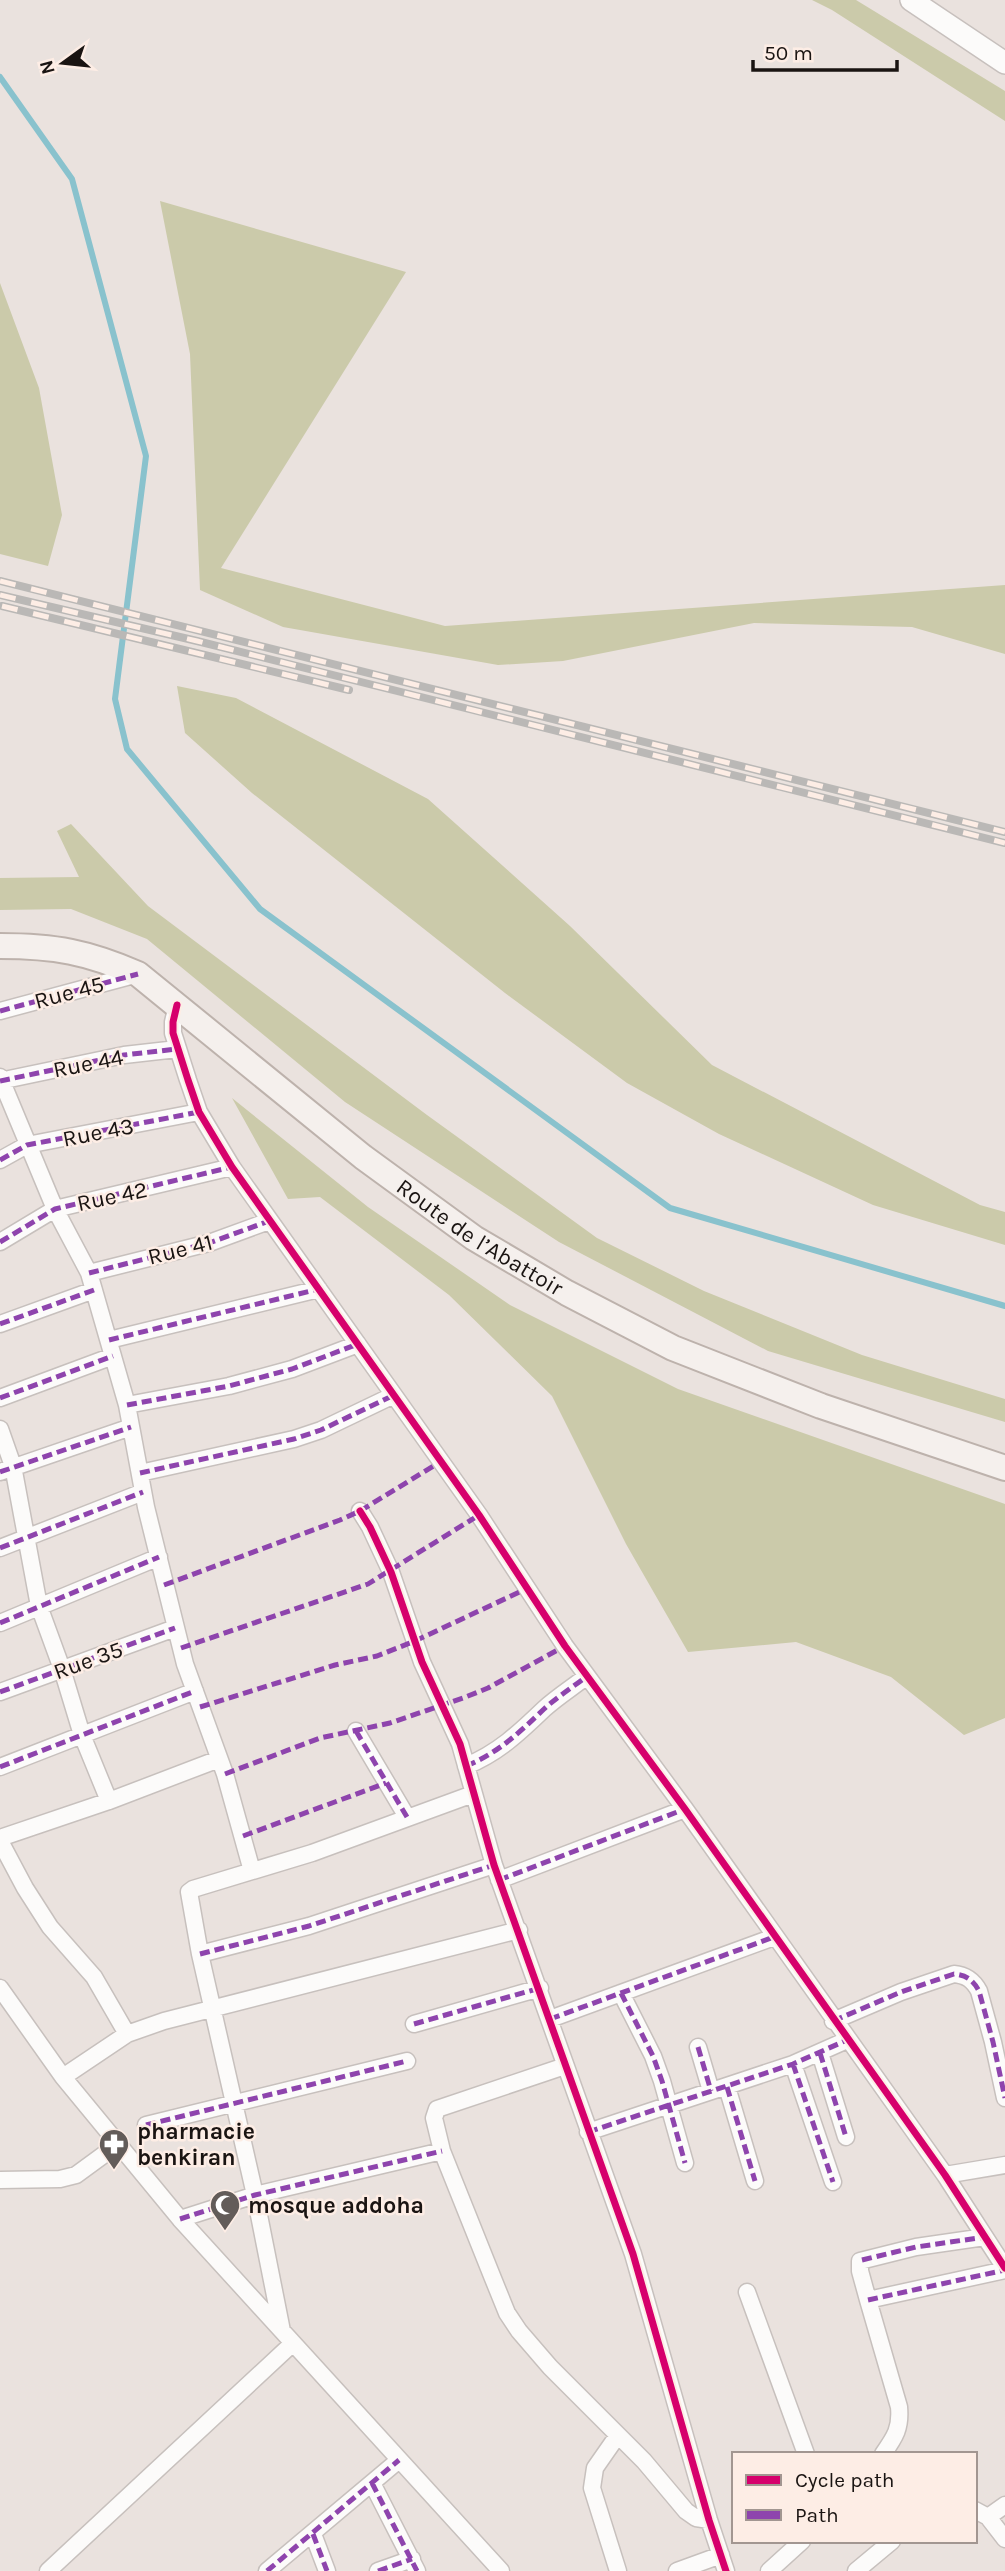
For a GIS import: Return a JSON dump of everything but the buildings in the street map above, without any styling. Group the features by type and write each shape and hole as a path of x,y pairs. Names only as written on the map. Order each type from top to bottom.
{"main road":[{"path":"911,0 1005,63"},
{"name":"Route de l’Abattoir","path":"0,946 60,948 100,957 138,974 363,1157 474,1238 566,1293 673,1348 821,1406 1005,1468"}],"street":[{"name":"Rue 45","path":"0,1011 138,974"},
{"path":"177,1005 173,1023 177,1049 199,1112 232,1167 394,1395 587,1675 685,1808 833,2021 945,2175 1005,2269 868,2301"},
{"name":"Rue 44","path":"0,1079 124,1055 177,1049"},
{"path":"0,1079 55,1209 89,1273 127,1405 143,1492 175,1628 231,1795 252,1871"},
{"name":"Rue 43","path":"0,1160 27,1145 199,1112"},
{"name":"Rue 42","path":"0,1242 55,1209 232,1167"},
{"name":"Rue 41","path":"89,1273 209,1243 270,1222"},
{"path":"0,1398 111,1348 319,1289"},
{"path":"0,1324 94,1290"},
{"path":"127,1405 229,1386 292,1369 358,1344"},
{"path":"140,1473 294,1439 321,1430 394,1395"},
{"path":"6,1469 131,1427"},
{"path":"0,1429 6,1469 26,1538 39,1606 82,1735 109,1801"},
{"path":"0,1548 143,1492"},
{"path":"360,1511 391,1572 422,1662 450,1720 497,1872 633,2254 723,2563 677,2571"},
{"path":"0,1623 159,1557"},
{"name":"Rue 35","path":"0,1692 175,1628"},
{"path":"466,1766 492,1754 525,1730 545,1708 587,1675"},
{"path":"0,1767 195,1691"},
{"path":"356,1731 407,1818"},
{"path":"127,2034 94,1977 50,1927 24,1888 0,1840 219,1759"},
{"path":"287,2337 188,1892 312,1853 472,1794"},
{"path":"200,1954 497,1872 685,1808"},
{"path":"63,2077 127,2034 164,2021 519,1930"},
{"path":"550,2019 774,1937"},
{"path":"833,2021 875,2002 954,1975 963,1975 975,1983 999,2041 1005,2098"},
{"path":"414,2024 540,1988"},
{"path":"0,1989 63,2077 180,2219 501,2571"},
{"path":"621,1993 653,2056 685,2163"},
{"path":"588,2133 793,2064 848,2040"},
{"path":"698,2047 711,2091"},
{"path":"821,2053 846,2137"},
{"path":"146,2125 407,2061"},
{"path":"793,2064 833,2182"},
{"path":"565,2066 438,2109 434,2113 435,2126 442,2151 507,2312 519,2331 550,2367 644,2461 686,2511 696,2518 709,2521"},
{"path":"727,2087 755,2181"},
{"path":"0,2180 60,2179 76,2175 117,2145"},
{"path":"180,2219 255,2195 442,2151"},
{"path":"945,2175 1005,2165"},
{"path":"884,2452 897,2435 901,2423 900,2407 868,2301 859,2267 860,2261 927,2245 985,2237"},
{"path":"747,2292 805,2452"},
{"path":"48,2571 287,2337"},
{"path":"618,2435 595,2468 592,2488 618,2571"},
{"path":"267,2571 399,2460"},
{"path":"372,2483 415,2565 378,2571"},
{"path":"1005,2505 981,2513 1005,2539"},
{"path":"313,2534 327,2571"},
{"path":"769,2571 800,2543"},
{"path":"856,2571 883,2544"}],"green space":[{"path":"812,0 856,0 1005,91 1005,121 832,10"},
{"path":"160,201 406,272 221,568 445,626 1005,585 1005,654 912,627 754,623 563,661 498,665 283,627 200,590 190,354"},
{"path":"0,283 39,388 62,515 48,566 0,554"},
{"path":"177,686 236,698 428,799 570,926 712,1065 980,1205 1005,1212 1005,1245 873,1205 719,1134 627,1083 505,993 252,793 185,733"},
{"path":"71,824 148,906 427,1115 597,1238 704,1291 862,1355 1005,1399 1005,1422 768,1351 559,1242 345,1102 147,939 71,909 0,910 0,878 79,877 57,831"},
{"path":"232,1098 368,1207 510,1305 678,1389 1005,1504 1005,1718 964,1735 891,1677 796,1642 688,1652 626,1544 552,1396 449,1295 320,1197 288,1199"}],"waterway":[{"path":"0,77 72,179 146,456 115,699 127,749 260,909 670,1208 1005,1306"}],"railway":[{"path":"0,581 1005,832"},
{"path":"0,595 197,641 1005,843"},
{"path":"2,606 349,690"}],"marked path":[{"path":"0,1011 138,974"},
{"path":"0,1081 124,1055 177,1049"},
{"path":"0,1160 27,1145 199,1112"},
{"path":"0,1242 55,1209 232,1167"},
{"path":"89,1273 209,1243 269,1221"},
{"path":"109,1340 319,1289"},
{"path":"0,1324 94,1290"},
{"path":"127,1405 229,1386 292,1369 358,1344"},
{"path":"0,1398 113,1356"},
{"path":"140,1473 294,1439 321,1430 394,1395"},
{"path":"0,1472 131,1427"},
{"path":"164,1585 340,1520 360,1511 440,1462"},
{"path":"0,1548 143,1492"},
{"path":"181,1648 368,1584 479,1515"},
{"path":"0,1623 159,1557"},
{"path":"200,1707 335,1665 377,1656 528,1588"},
{"path":"0,1692 175,1628"},
{"path":"225,1774 320,1738 390,1723 463,1698 488,1688 565,1646"},
{"path":"466,1766 508,1742 549,1705 587,1676"},
{"path":"0,1767 195,1691"},
{"path":"356,1731 407,1817"},
{"path":"243,1836 386,1783"},
{"path":"499,1880 685,1809"},
{"path":"200,1954 309,1926 494,1865"},
{"path":"550,2019 774,1937"},
{"path":"833,2021 901,1992 954,1974 966,1977 979,1991 1005,2098"},
{"path":"414,2024 540,1988"},
{"path":"621,1993 653,2056 685,2163"},
{"path":"588,2132 793,2064 847,2040"},
{"path":"698,2047 711,2091"},
{"path":"820,2053 846,2137"},
{"path":"146,2125 407,2061"},
{"path":"793,2064 833,2182"},
{"path":"727,2087 755,2181"},
{"path":"180,2219 255,2195 442,2151"},
{"path":"862,2260 916,2247 985,2237"},
{"path":"868,2300 1005,2270"},
{"path":"267,2571 399,2460"},
{"path":"372,2483 417,2571"},
{"path":"313,2534 327,2571"},
{"path":"378,2571 412,2559"}],"cycle path":[{"path":"177,1005 173,1033 188,1080 199,1112 232,1167 479,1515 565,1646 685,1809 945,2175 1005,2268"},
{"path":"360,1511 391,1572 422,1662 460,1744 494,1865 633,2254 726,2571"}],"place":[{"name":"pharmacie benkiran","path":"114,2171"},
{"name":"mosque addoha","path":"225,2232"}]}
